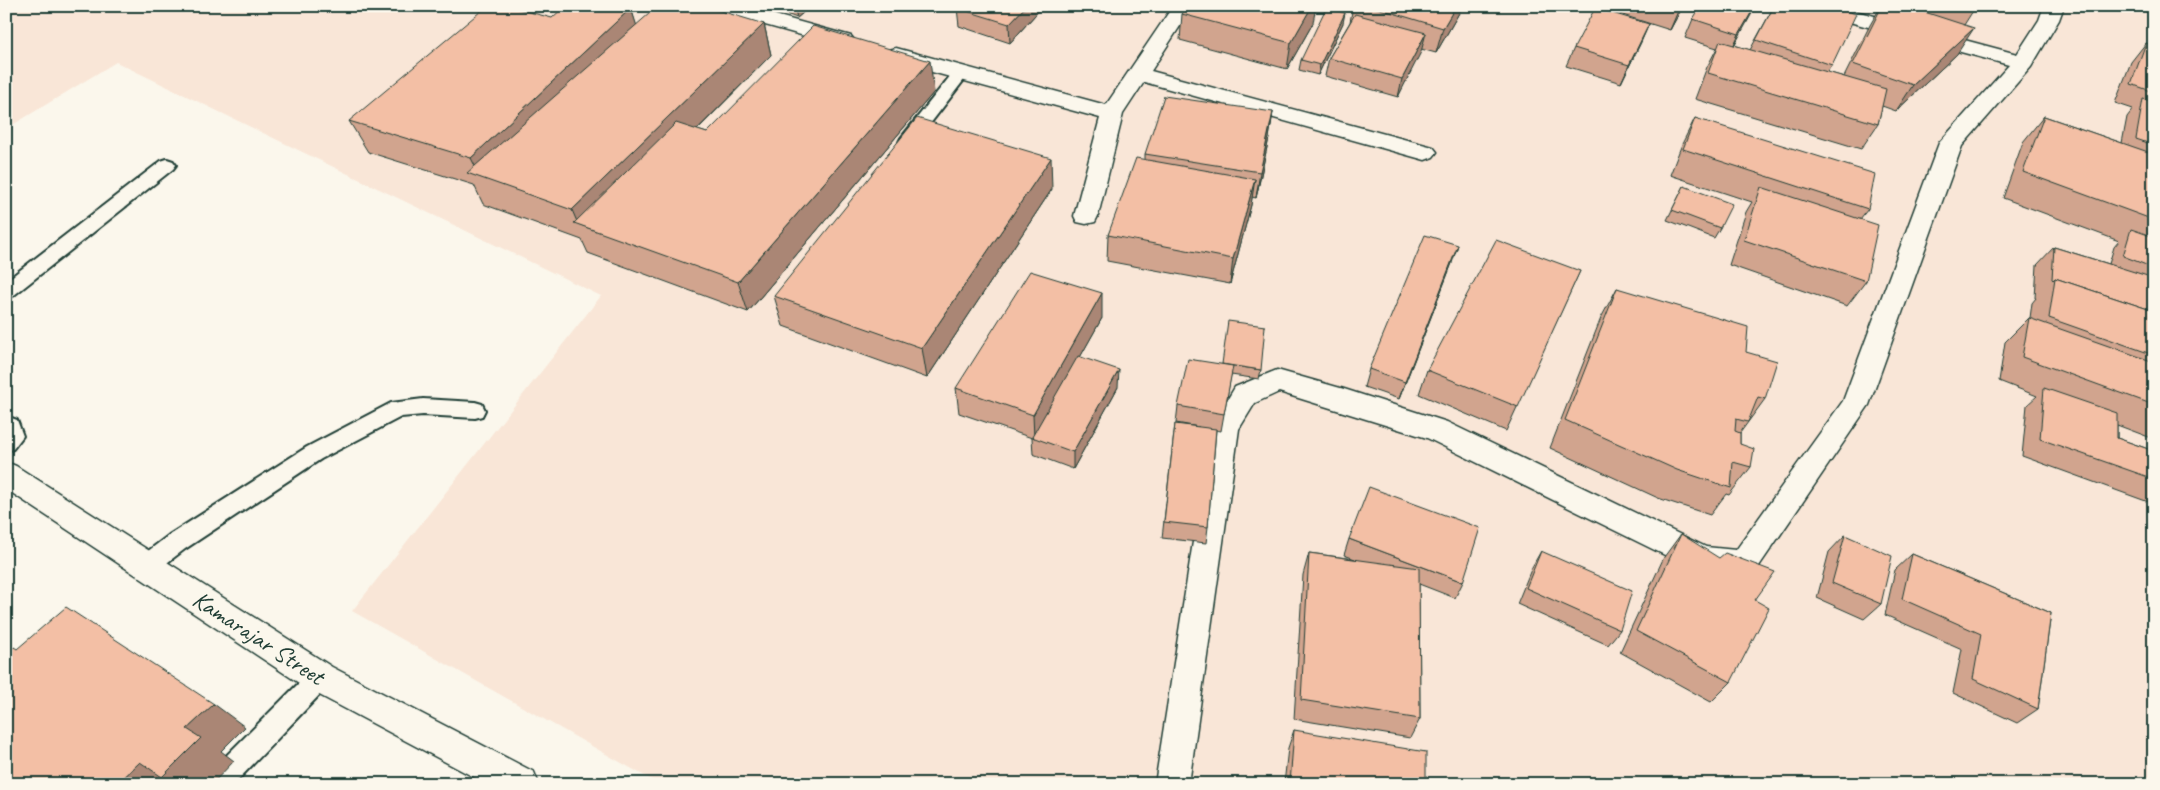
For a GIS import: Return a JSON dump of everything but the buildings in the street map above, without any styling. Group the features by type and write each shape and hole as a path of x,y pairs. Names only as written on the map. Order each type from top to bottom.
{"street":[{"path":"718,6 1112,114"},
{"path":"1086,216 1112,114 1183,6"},
{"path":"1812,6 2023,62"},
{"path":"1172,784 1225,427 1245,395 1277,381 1428,427 1702,559 1729,564 1744,563 1855,405 1951,143 2023,62 2049,20 2054,6"},
{"path":"1138,74 1425,152"},
{"name":"Kamarajar Street","path":"6,474 320,678 522,784"}],"lane":[{"path":"900,151 960,73"},
{"path":"6,291 167,165"},
{"path":"147,565 177,542 314,453 398,409 423,407 475,410"},
{"path":"6,424 10,426 13,436 6,443"},
{"path":"216,784 320,678"}],"shaded area":[{"path":"6,6 2154,6 2154,784 659,784 352,611 601,296 116,62 6,129"}]}
